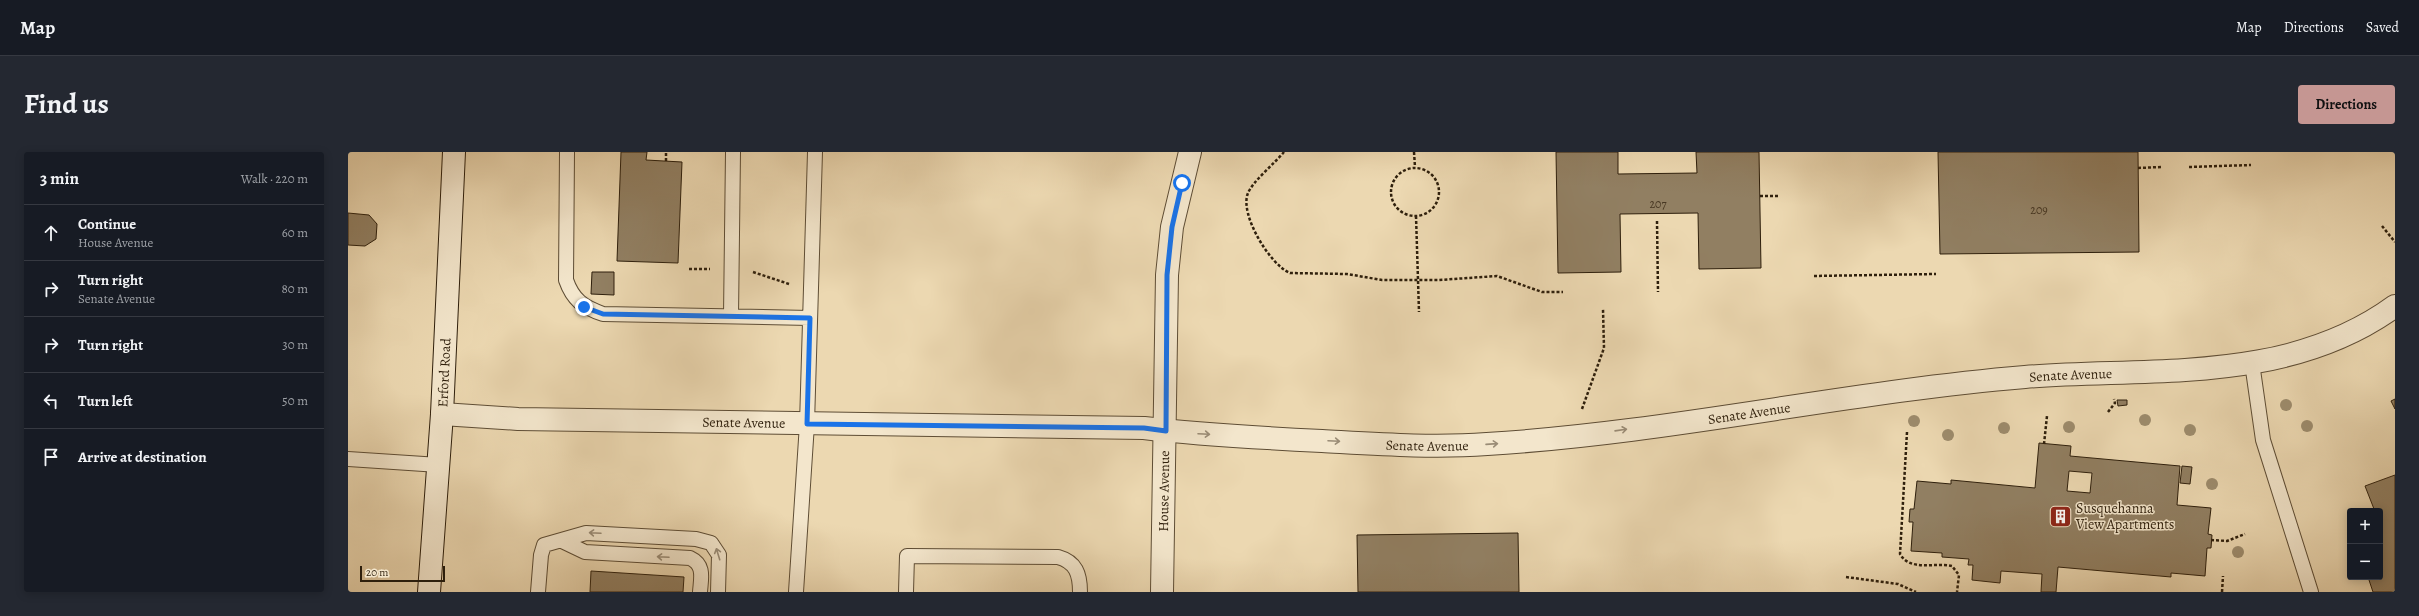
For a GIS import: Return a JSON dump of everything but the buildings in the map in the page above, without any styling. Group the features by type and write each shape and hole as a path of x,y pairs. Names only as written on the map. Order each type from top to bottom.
{"street":[{"name":"Erford Road","path":"429,592 442,414 454,152"},
{"name":"House Avenue","path":"1162,592 1169,254 1172,227 1190,152"},
{"name":"Senate Avenue","path":"442,414 518,419 1144,428 1166,431 1434,446 1488,444 1581,436 2026,377 2178,372 2252,363 2280,358 2340,338 2395,306"}],"lane":[{"path":"567,152 566,280 570,293 584,307 603,314 810,318"},
{"path":"731,316 733,152"},
{"path":"796,592 807,424 815,152"},
{"path":"2252,363 2263,440 2311,592"},
{"path":"348,459 439,465"},
{"path":"538,592 539,573 544,545 548,542 562,541 586,532 705,540 715,546 719,555 718,592"},
{"path":"562,541 585,552 690,558 700,564 700,592"},
{"path":"906,592 907,556 1058,557 1066,559 1077,570 1080,592"}],"path":[{"path":"666,152 666,161"},
{"path":"1284,152 1248,193 1246,205 1254,228 1266,251 1278,266 1290,273 1328,272 1382,280 1417,280 1497,276 1542,292 1563,292"},
{"path":"1414,152 1415,168"},
{"path":"2189,167 2251,166"},
{"path":"2138,168 2161,167"},
{"path":"1415,168 1423,169 1435,178 1440,194 1433,208 1427,213 1416,216 1404,213 1398,208 1391,194 1395,179 1400,173 1415,168"},
{"path":"1760,196 1780,196"},
{"path":"1416,216 1419,312"},
{"path":"1657,221 1658,292"},
{"path":"2382,226 2395,242"},
{"path":"689,269 704,268 716,270"},
{"path":"749,271 775,278 789,284"},
{"path":"1814,276 1936,274"},
{"path":"1581,413 1604,348 1603,309"},
{"path":"2108,412 2115,403 2114,398 2118,398"},
{"path":"2044,444 2046,416"},
{"path":"1907,432 1900,554 1903,558 1915,564 1952,566 1959,575 1957,592"},
{"path":"2211,540 2227,541 2245,534"},
{"path":"2222,592 2223,576"},
{"path":"1846,577 1898,584 1916,592"}],"place":[{"name":"Susquehanna View Apartments","path":"2060,516"}],"route":[{"path":"584,307 603,314 810,318 807,424 1144,428 1166,431 1167,275 1172,227 1182,183"}]}
